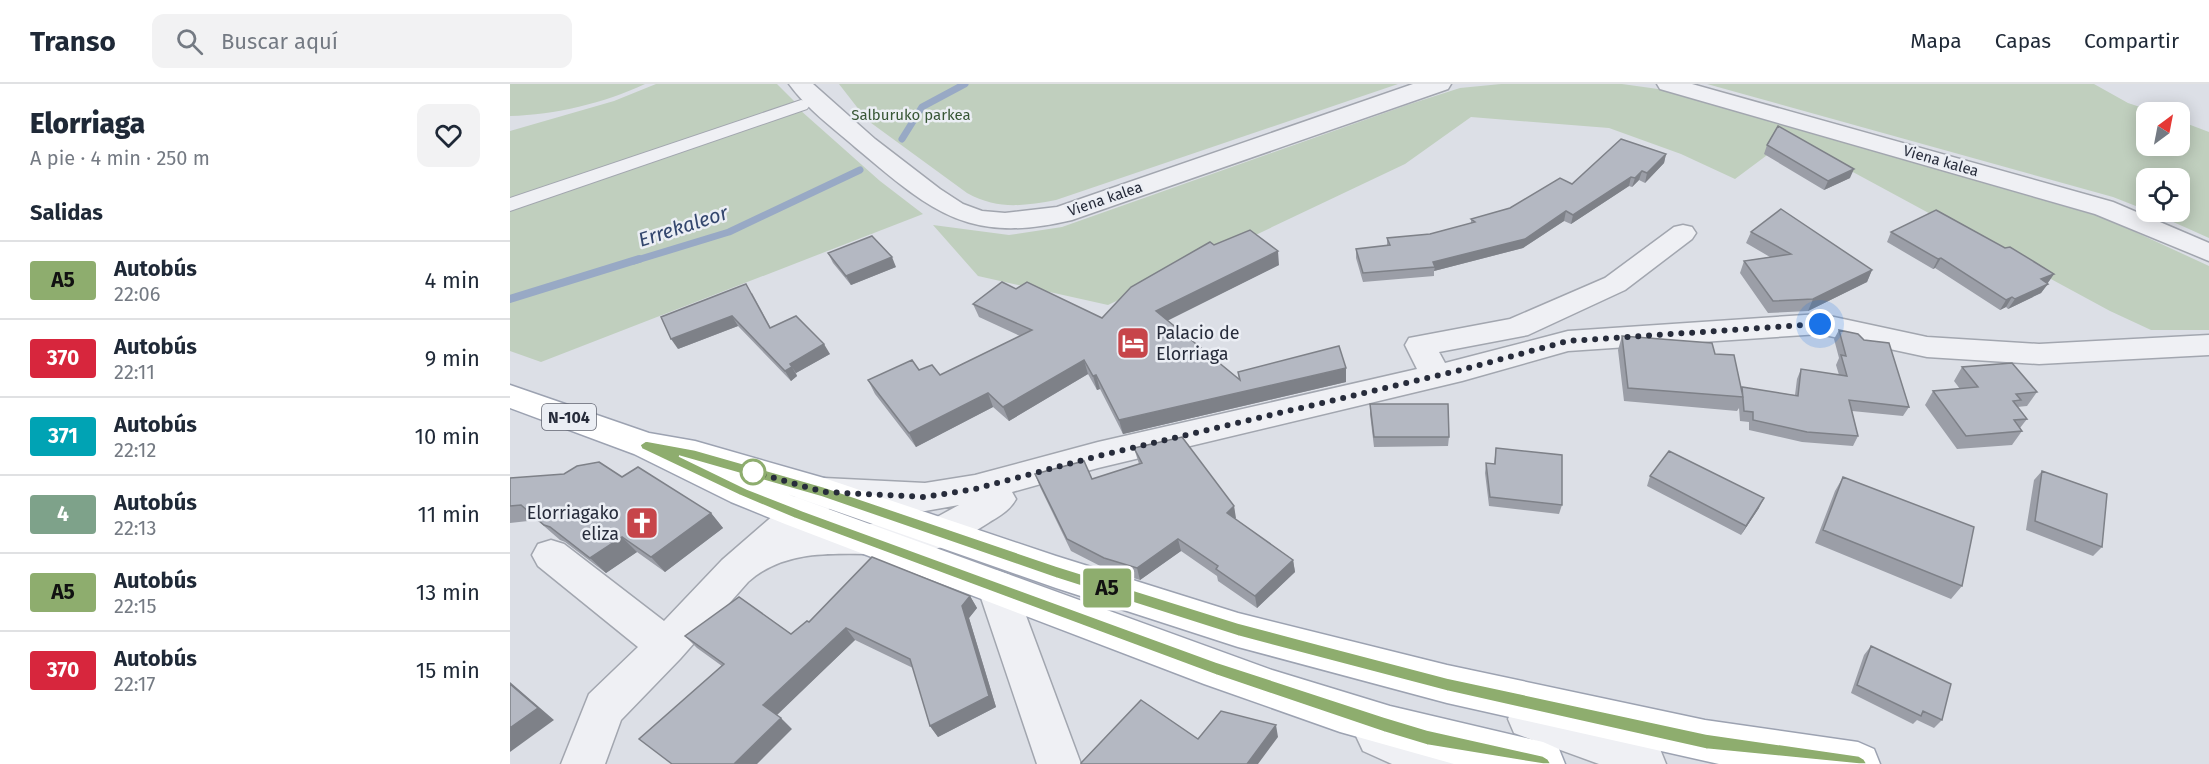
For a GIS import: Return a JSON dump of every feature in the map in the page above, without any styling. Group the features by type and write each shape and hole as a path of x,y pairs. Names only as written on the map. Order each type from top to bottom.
{"main road":[{"name":"N-104","path":"510,396 646,445 743,492 811,503 864,537 920,537"},
{"name":"N-104","path":"646,445 695,454 811,503 920,537 1002,571 1216,668 1340,712 1416,734 1543,764"},
{"name":"N-104","path":"1002,571 1447,684 1706,741 1858,764"}],"street":[{"name":"Viena kalea","path":"801,95 944,205 971,216 1000,221 1028,220 1063,214 1440,84"},
{"name":"Viena kalea","path":"1668,84 2104,208 2209,252"},
{"path":"510,205 801,95"},
{"path":"1436,376 1420,345 1517,328 1615,284 1683,233"},
{"path":"583,764 604,708 666,646 735,571 811,503 925,497 996,489 1110,453 1436,376 1568,341 1820,324 1927,347 2040,354 2209,345"},
{"path":"920,537 996,489"},
{"path":"996,489 991,516 993,536 1059,764"},
{"path":"735,571 759,525 756,507 743,492"},
{"path":"735,571 772,549 809,540 864,537"},
{"path":"551,555 666,646"},
{"path":"1300,646 1434,694 1563,728 1601,742 1644,764"},
{"path":"1216,668 1440,764"}],"green space":[{"path":"510,84 645,84 579,107 510,116"},
{"path":"656,84 777,84 796,103 510,203 510,131 614,101"},
{"name":"Salburuko parkea","path":"839,84 1398,84 1056,200 1011,205 989,202 967,193 867,120"},
{"path":"1501,84 1622,84 1658,89 2105,218 2209,266 2209,330 2151,330 2110,311 1790,138 1735,179 1681,154 1609,128 1471,117 1405,164 1108,305 978,276 933,225 1009,235 1062,227 1407,105 1460,88"},
{"path":"1707,84 2094,84 2136,106 2136,156 2190,156 2190,125 2209,132 2209,238 2173,222 2190,222 2190,168 2136,168 2136,206 2113,197"},
{"path":"800,110 880,181 923,214 541,362 510,351 510,209"}],"building":[{"path":"1778,126 1854,169 1828,181 1767,145"},
{"path":"1621,139 1666,154 1647,173 1642,171 1635,178 1631,177 1573,215 1566,211 1525,239 1433,262 1435,267 1363,273 1356,249 1390,245 1387,238 1430,234 1475,222 1471,219 1510,208 1560,178 1572,184"},
{"path":"1781,209 1872,270 1813,299 1773,301 1744,261 1791,254 1751,232"},
{"path":"1936,210 2005,248 2010,247 2054,274 2041,279 2048,284 2015,299 2012,297 2006,300 1941,258 1938,259 1891,232"},
{"path":"1250,230 1278,251 1156,311 1240,380 1238,372 1339,346 1346,368 1119,420 1096,375 1093,376 1084,360 1003,407 988,393 909,433 868,380 912,360 919,370 932,365 940,375 1032,330 973,304 1002,282 1016,289 1027,282 1102,318 1131,287 1210,242 1214,245"},
{"path":"872,236 892,257 846,276 828,253"},
{"path":"746,284 770,328 796,316 824,344 790,364 792,367 785,371 732,316 671,339 661,317"},
{"path":"1839,330 1858,334 1864,340 1889,343 1909,407 1849,400 1858,436 1807,432 1753,420 1753,412 1744,411 1742,387 1798,396 1801,369 1847,376 1841,355 1846,356"},
{"path":"1622,336 1712,343 1715,354 1734,355 1743,397 1628,388"},
{"path":"2012,363 2037,392 2016,394 2021,400 2013,401 2027,419 2014,420 2022,431 1966,436 1933,391 1978,387 1962,367"},
{"path":"1370,404 1448,404 1449,437 1374,437"},
{"path":"1182,437 1234,506 1227,513 1293,560 1255,596 1216,569 1218,566 1178,539 1137,568 1104,558 1067,539 1035,474 1084,461 1092,479 1142,463 1134,448"},
{"path":"1496,448 1562,455 1562,505 1490,497 1486,463 1495,464"},
{"path":"1669,451 1764,498 1746,526 1650,476"},
{"name":"Elorriagako eliza","path":"599,462 622,477 638,467 711,513 651,557 622,537 590,558 550,527 544,525 521,505 510,506 510,478 564,474 577,466"},
{"path":"2042,471 2107,494 2102,547 2035,521"},
{"path":"1843,477 1974,527 1962,586 1823,530"},
{"path":"872,557 970,596 962,606 989,696 930,726 910,659 846,628 763,705 781,718 734,764 672,764 639,739 724,664 685,636 739,597 791,634 807,621 809,622"},
{"path":"1871,646 1951,684 1942,720 1923,711 1921,716 1857,685"},
{"path":"510,684 538,708 510,728"},
{"path":"1141,700 1198,739 1221,711 1276,725 1247,764 1081,764"}],"waterway":[{"name":"Errekaleor","path":"902,139 922,107 965,84"},
{"name":"Errekaleor","path":"634,261 729,232 860,170"},
{"name":"Errekaleor","path":"510,299 639,259"}],"bus line":[{"name":"A5","path":"1543,764 1427,737 1340,712 1106,629 743,492 646,445 695,454 824,492 1056,572 1238,630 1321,652 1447,684 1706,741 1859,764"}],"place":[{"name":"Palacio de Elorriaga","path":"1133,343"},
{"name":"Elorriagako eliza","path":"642,523"}],"route":[{"path":"753,472 824,492 925,497 975,489 1098,456 1461,370 1568,341 1820,324"}]}
